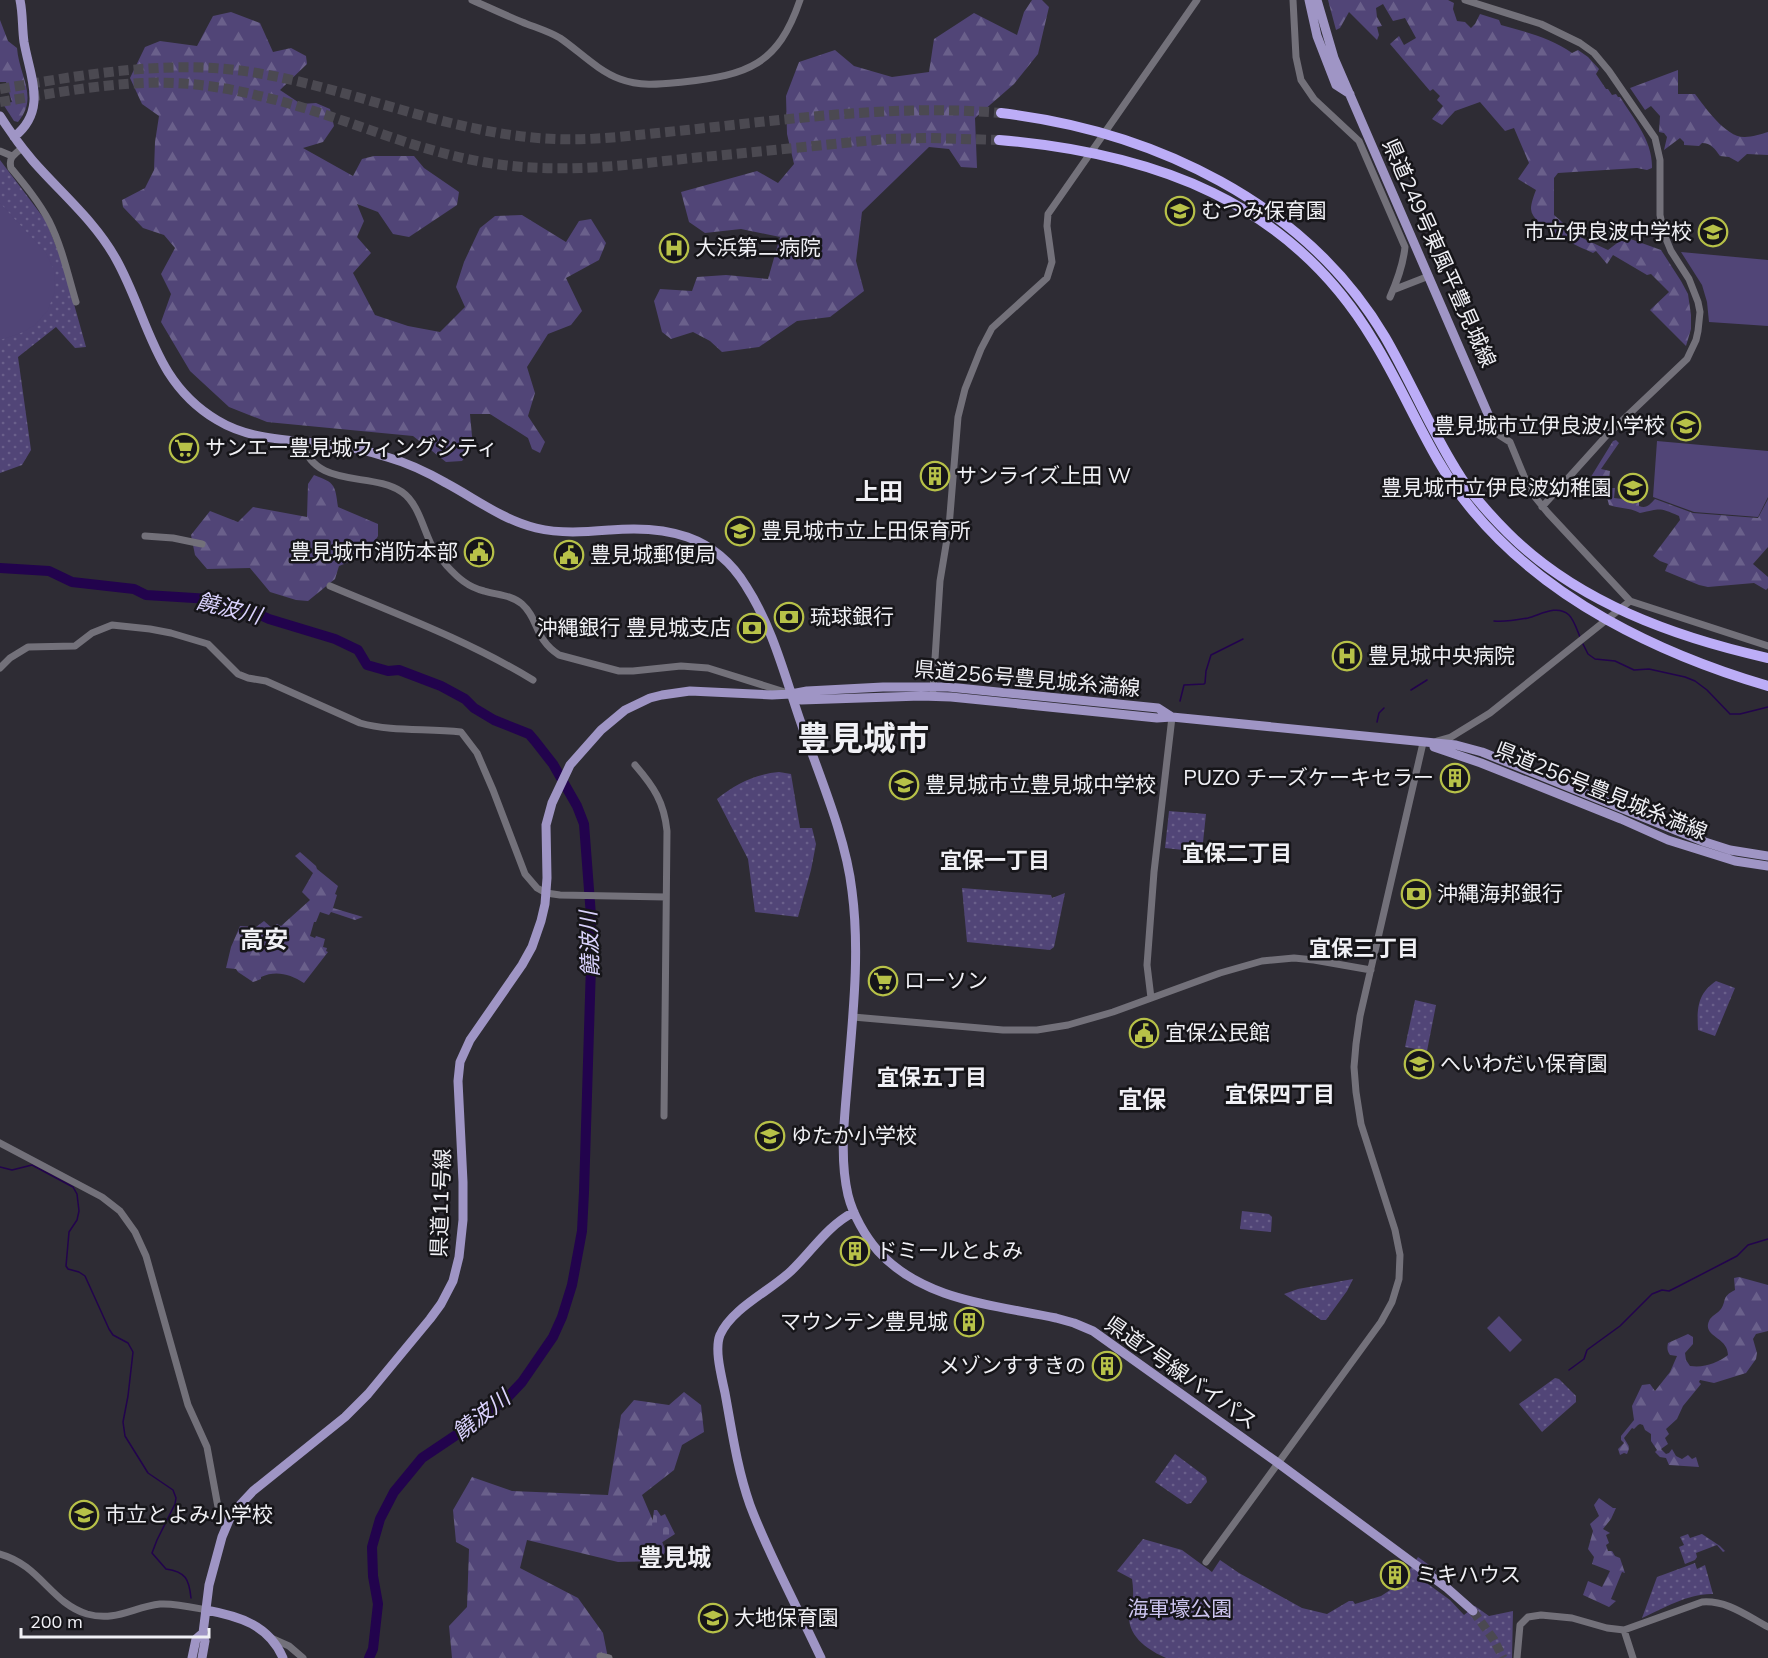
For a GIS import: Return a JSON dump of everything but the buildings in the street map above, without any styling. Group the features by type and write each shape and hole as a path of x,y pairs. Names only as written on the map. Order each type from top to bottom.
{"highway":[{"path":"1001,113 1046,120 1128,141 1204,173 1261,205 1315,249 1353,289 1398,360 1455,469 1509,535 1551,569 1595,598 1664,627 1768,658"},
{"path":"999,140 1086,152 1161,171 1211,191 1268,225 1311,260 1340,291 1384,358 1436,456 1471,509 1517,557 1544,578 1633,634 1683,657 1733,676 1768,686"}],"main road":[{"path":"11,133 25,126 35,99 24,40 20,0"},
{"name":"県道249号東風平豊見城線","path":"1309,0 1317,36 1336,85 1350,94"},
{"name":"県道249号東風平豊見城線","path":"1317,0 1334,58 1494,428"},
{"name":"県道7号線バイパス","path":"0,116 22,148 83,213 115,256 162,364 182,393 200,409 231,428 258,436 349,447 399,461 447,483 514,521 540,529 564,532 637,528 680,534 703,544 737,572 751,594 770,634 838,832 850,879 856,949 843,1156 848,1195 862,1229 893,1265 918,1282 951,1296 1056,1318 1093,1331 1278,1463 1447,1588 1473,1611"},
{"name":"県道11号線","path":"202,1658 209,1585 227,1525 238,1506 345,1417 368,1394 430,1319 449,1290 458,1263 462,1227 463,1182 458,1081 460,1062 470,1040 530,951 543,915 550,820 572,769 585,748 617,717 625,710 650,698 690,691 791,694"},
{"name":"県道256号豊見城糸満線","path":"791,694 801,700 933,692 1157,718 1172,717 1456,746 1482,752 1706,842 1730,850 1768,856"},
{"name":"県道256号豊見城糸満線","path":"1423,743 1481,763 1668,840 1735,861 1768,866"},
{"path":"821,1658 758,1524 746,1492 733,1438 718,1340 733,1317 790,1272 832,1226 854,1212"},
{"path":"206,1610 245,1620 271,1638 283,1658"},
{"name":"県道11号線","path":"192,1658 196,1639 203,1633"}],"street":[{"path":"472,0 551,33 619,79 639,85 715,79 750,68 763,59 784,38 800,0"},
{"path":"933,692 940,580 949,527 956,432 965,389 992,327 1047,278 1052,262 1047,226 1048,214 1197,0"},
{"path":"1293,0 1296,57 1301,80 1314,99 1359,141 1405,248 1401,269 1392,294 1429,276"},
{"path":"1465,0 1541,24 1570,38 1594,52 1609,71 1655,138 1659,160 1660,215 1664,234 1671,251 1689,279 1700,312 1696,340 1687,359 1607,435 1542,507"},
{"path":"22,148 12,156 11,168 37,201 53,229 76,302"},
{"path":"0,151 12,156"},
{"path":"1494,428 1499,435 1510,442 1524,476 1542,507 1630,601 1768,646"},
{"path":"302,442 306,454 324,470 343,477 384,485 404,494 412,504 435,550 458,578 481,591 502,595 519,602 529,612 543,641 559,655 619,671 700,667 791,694"},
{"path":"145,536 173,538 202,544"},
{"path":"330,586 449,635 532,680"},
{"path":"1206,1562 1381,1322 1392,1302 1399,1279 1400,1255 1395,1230 1362,1124 1354,1067 1360,1016 1423,743 1451,737 1490,713 1630,601"},
{"path":"0,668 10,658 28,647 75,646 92,633 112,625 171,633 208,644 238,674 266,681 360,723 374,727 461,732 477,753 525,874 534,886 546,893 573,896 666,897"},
{"path":"743,694 752,690 747,680"},
{"path":"1151,998 1147,966 1155,866 1172,717"},
{"path":"635,765 655,791 664,810 668,842 664,1116"},
{"path":"853,1017 1003,1030 1037,1030 1068,1025 1243,965 1278,959 1314,960 1371,970"},
{"path":"0,1143 102,1197 120,1211 135,1232 146,1256 188,1405 207,1447 218,1507 222,1520 227,1525"},
{"path":"0,1554 25,1565 63,1600 88,1614 117,1616 165,1604 206,1610"},
{"path":"1517,1658 1520,1625 1524,1619 1532,1616 1566,1617 1624,1630 1702,1602 1712,1601 1732,1607 1768,1627"},
{"path":"1624,1630 1633,1658"},
{"path":"271,1638 289,1646 303,1658"},
{"path":"600,1656 609,1658"}],"green space":[{"path":"1032,0 1042,0 1049,7 1038,54 1014,84 975,118 977,168 961,167 949,149 929,147 862,212 856,261 864,291 830,317 797,321 759,347 722,352 710,341 693,332 671,339 662,332 654,301 660,289 692,291 697,277 726,275 768,279 780,237 741,229 705,233 689,222 681,192 757,171 778,183 794,164 787,134 786,96 799,62 835,50 854,66 892,77 929,72 934,39 974,13 1017,35 1024,12"},
{"path":"1328,0 1448,0 1454,3 1453,9 1457,21 1465,22 1471,28 1480,14 1499,20 1501,25 1547,39 1572,53 1578,50 1588,57 1599,69 1596,74 1606,89 1612,95 1616,94 1620,97 1641,130 1649,148 1652,168 1558,173 1554,178 1554,215 1578,236 1608,250 1625,237 1661,250 1688,294 1691,329 1686,346 1650,310 1669,292 1651,274 1647,275 1613,255 1607,264 1596,251 1593,253 1567,241 1547,229 1533,216 1531,207 1536,190 1518,179 1529,163 1514,128 1505,131 1480,102 1455,111 1442,125 1432,119 1443,106 1437,100 1440,96 1433,89 1430,91 1390,44 1399,36 1404,45 1416,38 1405,18 1393,21 1383,4 1376,8 1377,17 1382,26 1377,27 1379,35 1377,40 1349,12 1340,28 1336,30"},
{"path":"231,12 260,23 273,52 291,48 306,56 307,64 280,90 301,104 316,103 330,109 334,126 323,142 303,148 353,176 362,159 374,156 414,156 424,168 459,192 457,205 409,237 393,234 378,212 357,204 364,221 357,237 371,253 353,273 375,315 408,326 440,332 465,307 456,287 464,262 480,228 495,216 522,215 566,242 579,221 591,219 606,243 599,260 566,278 582,311 571,325 548,334 527,367 535,393 528,416 545,442 540,453 532,449 528,438 490,414 470,414 473,447 462,461 446,462 413,436 267,422 229,407 190,371 161,322 171,294 161,274 175,248 164,235 143,228 123,207 122,200 145,188 154,170 159,116 142,104 130,78 145,47 160,41 197,46 213,16"},
{"path":"0,20 8,41 17,48 26,86 27,104 18,122 14,121 3,104 12,102 6,82 0,82"},
{"path":"1678,70 1678,94 1695,94 1723,127 1738,136 1745,137 1768,132 1768,155 1747,154 1738,162 1729,157 1720,156 1708,144 1684,145 1680,138 1664,150 1667,137 1664,133 1659,132 1660,116 1651,106 1645,110 1630,88"},
{"path":"0,160 46,221 62,261 86,347 75,348 56,327 18,357 31,450 22,465 0,473"},
{"path":"0,203 46,253 54,270 55,291 48,310 35,325 21,333 0,340"},
{"path":"1681,252 1768,260 1768,326 1709,322 1702,285"},
{"path":"1616,440 1619,443 1601,469 1610,471 1608,488 1615,488 1614,498 1639,501 1639,506 1642,507 1655,499 1693,513 1758,518 1768,499 1768,547 1753,564 1768,577 1768,588 1766,590 1754,583 1708,587 1665,571 1668,564 1653,556 1680,520 1679,516 1663,510 1640,513 1609,505 1606,491 1589,480 1613,441"},
{"path":"1657,441 1768,451 1768,497 1758,517 1694,512 1653,497"},
{"path":"314,475 333,485 338,507 378,524 378,536 367,555 339,566 335,579 308,601 270,592 250,568 207,569 195,555 191,535 210,511 238,522 253,507 307,517 308,484"},
{"path":"779,772 791,774 800,828 812,828 816,844 798,917 755,912 748,859 717,799 746,781"},
{"path":"1169,811 1206,814 1202,852 1165,848"},
{"path":"300,852 338,886 333,908 363,917 355,920 331,912 329,915 320,912 310,936 325,939 323,947 327,948 328,952 304,983 278,973 261,977 253,982 236,969 226,968 231,947 240,926 256,927 264,921 272,928 277,924 281,926 310,900 302,892 313,873 295,856"},
{"path":"962,888 1051,895 1052,898 1065,893 1054,947 1050,950 967,942"},
{"path":"1716,981 1735,988 1715,1036 1698,1030 1698,1015 1705,991"},
{"path":"1415,1000 1436,1005 1427,1051 1405,1047"},
{"path":"1242,1211 1269,1214 1272,1217 1271,1232 1240,1229"},
{"path":"1739,1277 1768,1285 1768,1331 1756,1334 1753,1339 1757,1353 1756,1359 1746,1373 1714,1383 1700,1380 1701,1384 1683,1406 1677,1419 1666,1429 1669,1434 1665,1438 1668,1444 1661,1449 1666,1454 1672,1449 1676,1456 1682,1459 1688,1455 1692,1459 1696,1457 1699,1467 1669,1465 1666,1458 1660,1457 1655,1452 1657,1450 1651,1441 1651,1434 1640,1424 1632,1428 1624,1438 1629,1449 1627,1454 1620,1455 1618,1449 1624,1443 1621,1436 1634,1420 1632,1406 1642,1385 1650,1384 1655,1391 1670,1372 1677,1356 1670,1355 1667,1349 1668,1343 1688,1334 1693,1337 1693,1344 1685,1353 1690,1366 1711,1364 1728,1355 1724,1344 1711,1333 1708,1325 1710,1319 1721,1309 1726,1297 1735,1290 1734,1278"},
{"path":"1353,1279 1326,1320 1321,1320 1284,1294 1298,1289"},
{"path":"1499,1316 1522,1340 1510,1352 1487,1328"},
{"path":"1555,1378 1559,1379 1576,1396 1576,1402 1542,1432 1519,1404"},
{"path":"684,1392 701,1405 704,1432 682,1445 674,1470 642,1495 666,1551 659,1561 618,1562 527,1540 520,1568 578,1598 603,1633 608,1658 452,1658 449,1626 467,1607 469,1549 456,1542 453,1510 472,1477 512,1491 608,1495 621,1415 634,1400 669,1405"},
{"path":"1175,1454 1206,1477 1207,1482 1191,1503 1187,1504 1155,1482"},
{"path":"1599,1498 1616,1508 1603,1529 1610,1533 1606,1535 1609,1543 1606,1545 1608,1551 1612,1551 1620,1558 1625,1573 1622,1572 1611,1599 1616,1601 1609,1607 1583,1595 1588,1581 1602,1587 1610,1571 1592,1564 1594,1557 1588,1549 1593,1531 1590,1524 1599,1516 1594,1505"},
{"path":"654,1510 657,1510 661,1516 665,1514 675,1534 661,1543 652,1525"},
{"path":"1688,1534 1690,1538 1702,1534 1720,1546 1725,1551 1723,1552 1717,1545 1696,1553 1695,1560 1685,1564 1679,1547 1684,1545 1680,1537"},
{"name":"海軍壕公園","path":"1143,1539 1182,1550 1212,1572 1220,1560 1302,1608 1327,1614 1349,1601 1355,1604 1381,1596 1401,1583 1418,1557 1436,1570 1428,1584 1450,1600 1464,1615 1475,1606 1489,1616 1513,1611 1512,1658 1166,1658 1153,1652 1136,1637 1129,1617 1133,1597 1132,1579 1117,1571"},
{"path":"1695,1563 1697,1569 1705,1565 1713,1594 1686,1599 1642,1618 1657,1577"}],"waterway":[{"name":"饒波川","path":"0,568 49,571 72,582 134,589 146,595 210,599 335,639 358,650 367,665 388,671 399,670 441,686 465,699 474,708 494,720 529,734 553,764 577,806 584,824 591,916 591,965 582,1231 572,1285 553,1337 522,1382 506,1399 483,1417 422,1458 394,1492 380,1519 372,1547 373,1576 378,1604 373,1649 369,1658"},
{"path":"1494,621 1528,618 1559,610 1571,617 1580,637"},
{"path":"1180,701 1184,685 1205,683 1211,655 1243,639"},
{"path":"1583,644 1588,654 1595,659 1615,661 1634,670 1649,669 1695,681 1730,714 1740,714 1768,707"},
{"path":"1411,690 1427,680"},
{"path":"1377,722 1379,713 1384,708"},
{"path":"0,1167 12,1170 32,1165 73,1187 77,1194 79,1211 77,1220 69,1232 66,1266 85,1276 109,1329 113,1335 128,1343 133,1352 123,1422 125,1436 148,1473 173,1490 176,1498 152,1553 166,1569 182,1574 189,1586 191,1598"},
{"path":"1569,1370 1584,1359 1587,1350 1620,1326 1652,1294 1662,1290 1669,1291 1737,1256 1748,1245 1768,1239"}],"tunnel":[{"path":"0,89 100,73 134,70 201,67 235,70 304,83 481,130 555,139 621,137 844,114 922,110 1001,113"},
{"path":"0,102 125,84 174,83 204,86 249,93 294,105 442,153 503,165 551,168 621,165 886,139 999,140"},
{"path":"1473,1611 1494,1640 1503,1658"}],"place":[{"name":"むつみ保育園","path":"1180,211"},
{"name":"市立伊良波中学校","path":"1713,232"},
{"name":"大浜第二病院","path":"674,248"},
{"name":"豊見城市立伊良波小学校","path":"1686,426"},
{"name":"サンエー豊見城ウィングシティ","path":"184,448"},
{"name":"サンライズ上田 W","path":"935,476"},
{"name":"豊見城市立伊良波幼稚園","path":"1633,488"},
{"name":"豊見城市立上田保育所","path":"740,531"},
{"name":"豊見城市消防本部","path":"479,552"},
{"name":"豊見城郵便局","path":"569,555"},
{"name":"琉球銀行","path":"789,617"},
{"name":"沖縄銀行 豊見城支店","path":"752,628"},
{"name":"豊見城中央病院","path":"1347,656"},
{"name":"PUZO チーズケーキセラー","path":"1455,778"},
{"name":"豊見城市立豊見城中学校","path":"904,785"},
{"name":"沖縄海邦銀行","path":"1416,894"},
{"name":"ローソン","path":"883,981"},
{"name":"宜保公民館","path":"1144,1033"},
{"name":"へいわだい保育園","path":"1419,1064"},
{"name":"ゆたか小学校","path":"770,1136"},
{"name":"ドミールとよみ","path":"855,1251"},
{"name":"マウンテン豊見城","path":"969,1322"},
{"name":"メゾンすすきの","path":"1107,1366"},
{"name":"市立とよみ小学校","path":"84,1515"},
{"name":"ミキハウス","path":"1395,1575"},
{"name":"大地保育園","path":"713,1618"}],"district":[{"name":"上田","path":"879,492"},
{"name":"豊見城市","path":"863,738"},
{"name":"宜保二丁目","path":"1237,853"},
{"name":"宜保一丁目","path":"995,860"},
{"name":"高安","path":"264,940"},
{"name":"宜保三丁目","path":"1364,948"},
{"name":"宜保五丁目","path":"932,1077"},
{"name":"宜保四丁目","path":"1280,1094"},
{"name":"宜保","path":"1142,1100"},
{"name":"豊見城","path":"675,1558"}]}
